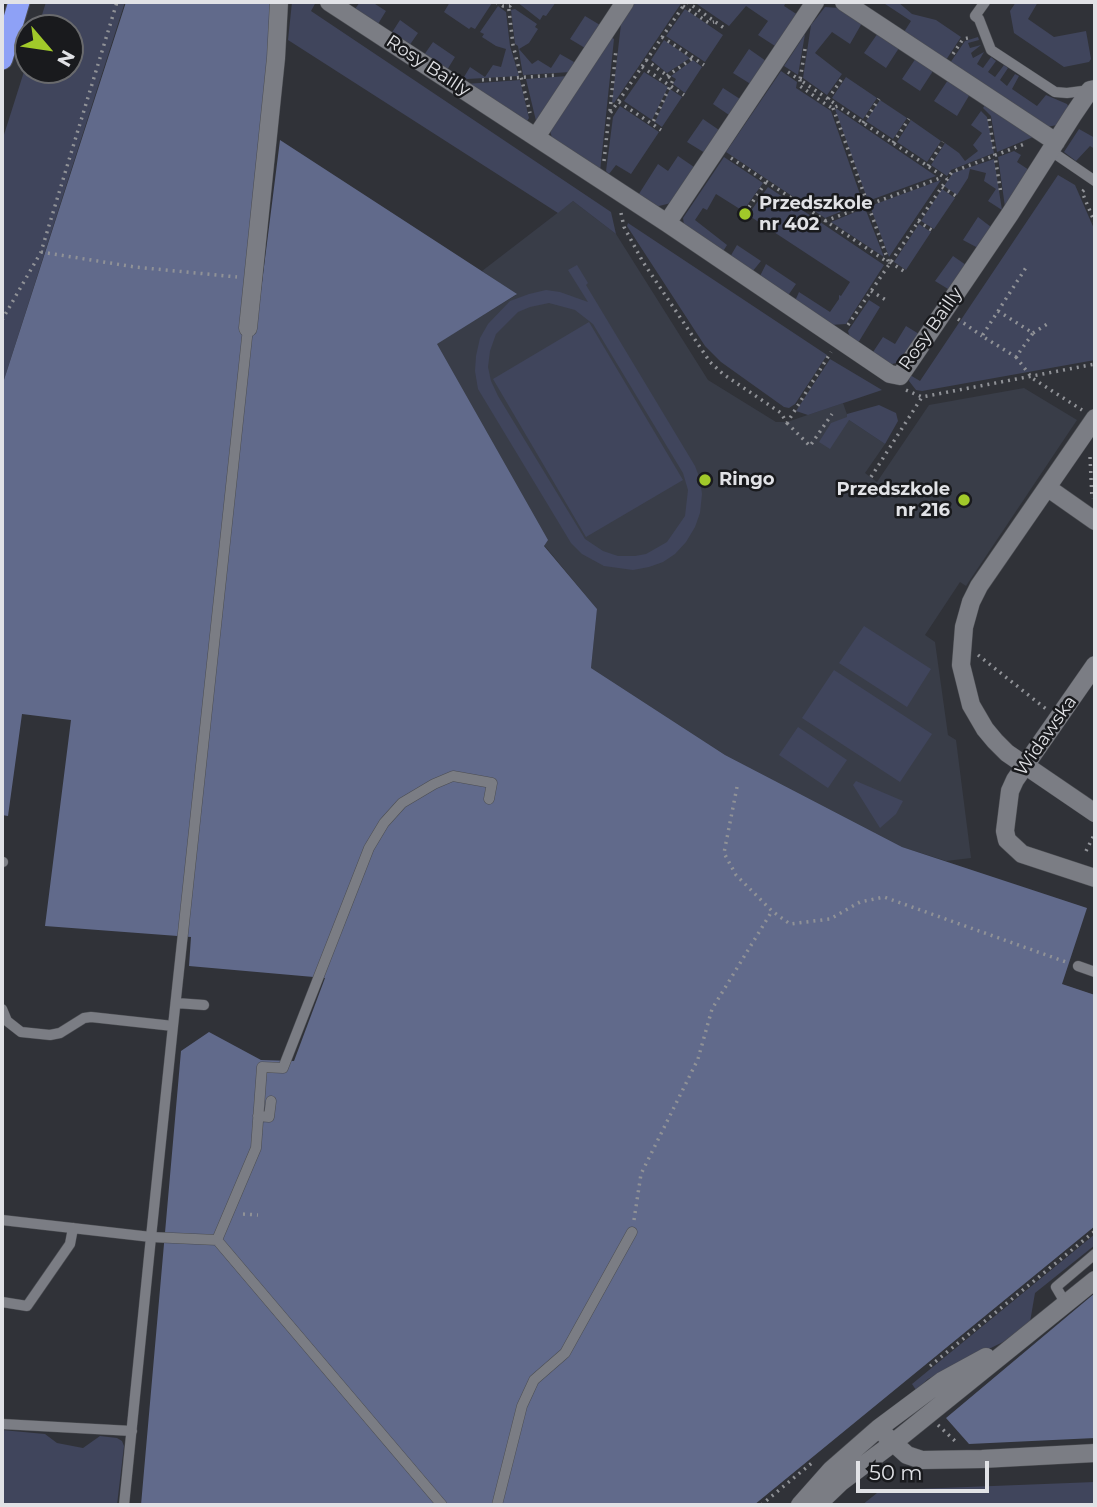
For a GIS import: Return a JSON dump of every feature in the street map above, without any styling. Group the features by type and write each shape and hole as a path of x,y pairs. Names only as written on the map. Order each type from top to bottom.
{"highway":[{"path":"2,59 19,2"}],"street":[{"path":"248,328 276,58 279,2"},
{"name":"Rosy Bailly","path":"329,2 667,223 890,374 900,376 1010,214 1051,143 1093,90"},
{"path":"536,137 625,2"},
{"path":"667,223 815,2"},
{"path":"844,2 945,67 1051,143"},
{"path":"1095,418 979,586 971,602 962,644 961,665 971,705 995,741 1007,753 1095,814"},
{"path":"1048,488 1094,520"},
{"name":"Widawska","path":"1095,665 1010,791 1005,831 1007,840 1022,854 1095,878"},
{"path":"817,1505 841,1482 1095,1280"},
{"path":"800,1505 831,1470 879,1428 943,1381 1020,1339"},
{"path":"879,1428 907,1455 922,1460 1095,1453"}],"lane":[{"path":"985,2 975,16 991,50 1055,92 1093,90"},
{"path":"1051,143 1093,180"},
{"path":"124,1505 248,328"},
{"path":"217,1240 256,1147 262,1067 284,1068 369,848 384,823 402,803 453,776 492,783 489,799"},
{"path":"1073,965 1095,972"},
{"path":"176,1003 204,1005"},
{"path":"2,1009 7,1021 21,1032 50,1035 60,1033 84,1018 91,1017 173,1026"},
{"path":"258,1116 269,1117 271,1101"},
{"path":"2,1220 151,1237 217,1240 442,1505"},
{"path":"2,1303 27,1306 70,1244 73,1228"},
{"path":"497,1505 522,1406 534,1381 565,1353 632,1232"},
{"path":"1066,1304 1056,1287 1095,1254"},
{"path":"2,1424 132,1431"}],"path":[{"path":"2,320 41,251 117,2"},
{"path":"496,2 503,6 510,3 513,45 536,137"},
{"path":"609,114 686,3 709,23 716,22 727,30"},
{"path":"602,181 618,27 611,23"},
{"path":"945,67 963,39 985,33"},
{"path":"662,37 704,65"},
{"path":"667,76 694,58"},
{"path":"646,60 673,80 652,124"},
{"path":"775,63 945,178"},
{"path":"642,67 684,95"},
{"path":"459,86 462,82 578,73"},
{"path":"828,99 844,76"},
{"path":"800,80 800,86 833,108 889,263"},
{"path":"985,95 978,107 989,116 1003,210 1010,214"},
{"path":"863,123 879,99"},
{"path":"619,102 661,130"},
{"path":"833,108 838,106"},
{"path":"893,143 909,119"},
{"path":"928,166 943,142"},
{"path":"825,221 866,204 945,178 952,172 996,155 1051,143"},
{"path":"717,149 905,272"},
{"path":"787,422 889,263 942,187 945,178"},
{"path":"1093,180 1082,192 1095,223"},
{"path":"746,213 766,182"},
{"path":"942,187 956,196"},
{"path":"621,193 620,210 624,227 643,262 710,362 781,413 810,446 832,414"},
{"path":"918,221 933,230"},
{"path":"41,251 135,267 253,277"},
{"path":"982,336 1027,266"},
{"path":"871,291 886,300"},
{"path":"945,311 1016,357 1032,378 1095,418"},
{"path":"999,311 1032,333"},
{"path":"1016,357 1032,333 1049,323"},
{"path":"900,376 904,389 922,397 1095,364"},
{"path":"871,477 922,397"},
{"path":"1082,438 1089,443 1094,520"},
{"path":"962,644 1059,719"},
{"path":"737,787 724,853 736,875 772,911 790,924 830,919 860,902 884,897 1073,965"},
{"path":"1086,850 1095,833"},
{"path":"632,1232 641,1174 698,1059 712,1009 772,911"},
{"path":"928,1431 936,1424 964,1449"}],"shaded area":[{"path":"46,2 125,2 2,386 2,141 20,84 84,84 84,14 42,14"},
{"path":"126,2 278,2 257,322 280,140 517,294 437,344 548,540 544,546 597,609 591,668 725,755 902,847 1087,908 1062,984 1095,995 1095,1226 754,1505 141,1505 181,1051 209,1032 261,1060 294,1061 325,978 189,966 191,937 45,926 71,720 22,714 8,816 2,815 2,386"},
{"path":"292,2 316,2 311,11 611,212 616,234 573,201 558,213 288,40"},
{"path":"360,2 372,2 386,11 378,24 355,9"},
{"path":"450,2 492,3 475,29 469,29 444,12"},
{"path":"517,2 556,2 540,20"},
{"path":"635,2 682,2 614,103 621,24"},
{"path":"694,2 786,2 784,6 798,15 775,46 758,35 768,21 746,6 729,26"},
{"path":"882,2 898,2 912,14 936,20 961,37 946,60 904,32 911,21"},
{"path":"1016,2 1038,2 1028,19 1054,37 1086,31 1091,59 1089,62 1064,67 1014,33 1010,11"},
{"path":"498,6 506,12 510,46 519,76 467,79 464,77 470,67 485,77 493,65 501,67 506,49 482,37 484,34 480,32"},
{"path":"825,7 839,8 862,23 850,44 832,32 815,53 842,74 827,95 803,78 811,25"},
{"path":"515,9 537,24 535,27 538,29 529,43 519,49 532,64 538,60 551,68 560,54 574,62 571,72 523,75 518,46 515,44 511,10"},
{"path":"685,9 723,35 705,62 666,36"},
{"path":"585,16 600,25 585,48 570,39"},
{"path":"400,20 418,33 409,46 391,34"},
{"path":"878,33 899,48 886,68 864,53"},
{"path":"805,34 798,75 784,66"},
{"path":"611,37 614,39 600,172 553,141 550,131"},
{"path":"978,37 979,40 968,43 970,48 981,45 971,53 973,58 984,52 977,64 983,68 991,57 996,61 988,72 995,77 1004,65 1008,68 1000,80 1007,86 1015,74 1019,76 1012,89 1037,106 1046,95 1067,104 1069,108 1057,125 1047,127 950,63 965,41"},
{"path":"664,40 690,58 667,73 651,60"},
{"path":"433,42 455,57 447,70 424,55"},
{"path":"749,49 766,61 753,83 733,73"},
{"path":"916,58 933,71 920,91 902,79"},
{"path":"693,60 702,67 685,93 673,84 676,79 671,76"},
{"path":"781,71 797,82 796,88 831,111 863,203 825,218 726,152"},
{"path":"644,72 668,87 652,120 624,101"},
{"path":"568,76 537,123 526,79"},
{"path":"846,77 877,98 863,119 832,98"},
{"path":"520,80 529,118 527,121 466,84"},
{"path":"948,80 970,94 957,116 934,101"},
{"path":"723,88 740,99 729,115 713,104"},
{"path":"670,89 682,97 662,127 655,122"},
{"path":"880,100 907,118 893,139 866,121"},
{"path":"985,105 1033,137 997,152 991,116 983,108"},
{"path":"620,106 659,132 631,174 616,165 609,174 606,171 613,117"},
{"path":"837,109 936,176 868,201"},
{"path":"981,111 987,117 994,153 951,170 947,176 931,165 945,143 965,161 978,151 973,145 982,133 971,125"},
{"path":"703,119 719,130 705,153 687,142"},
{"path":"911,120 941,141 927,162 897,142"},
{"path":"1079,129 1095,138 1095,149 1090,146 1076,161 1064,152"},
{"path":"1014,151 1021,155 1017,162 1029,170 1005,207 998,157"},
{"path":"678,156 694,167 671,203 649,205 637,197 658,164 668,171"},
{"path":"724,157 763,183 743,211 716,194 707,210 703,208 695,220 727,245 722,253 684,225 683,218"},
{"path":"994,159 1002,210 988,201 996,189 984,181 986,173 970,169 968,178 957,195 944,186 953,173"},
{"path":"1058,175 1075,185 1095,231 1095,360 916,390 909,381 910,375 920,381"},
{"path":"941,180 889,257 870,206"},
{"path":"768,187 884,265 846,324 830,325 795,301 799,292 830,312 850,282 748,215"},
{"path":"942,189 955,198 934,229 921,221"},
{"path":"573,201 616,234 708,380 776,422 787,422 843,403 849,420 885,444 865,473 877,482 929,405 1024,388 1077,420 966,586 960,582 925,635 935,642 948,735 956,740 971,858 946,861 902,847 725,755 591,668 597,609 544,545 436,344 516,295 482,271"},
{"path":"865,208 884,257 831,222"},
{"path":"978,217 991,227 978,248 963,240"},
{"path":"628,223 827,355 795,404 789,408 784,407 721,362 705,346 627,226"},
{"path":"919,224 931,232 906,270 894,262"},
{"path":"737,245 761,261 752,272 730,257"},
{"path":"953,256 966,265 952,288 948,289 935,281"},
{"path":"766,264 796,284 787,297 759,278"},
{"path":"577,265 588,283 586,285 695,466 700,479 702,494 695,527 675,554 649,567 633,570 604,566 582,554 571,543 478,389 475,371 480,338 488,324 510,301 546,290 588,302 568,270","holes":["549,303 575,310 593,324 683,473 688,490 685,516 667,542 646,554 618,556 603,551 585,539 491,381 488,367 496,334 518,312"]},
{"path":"869,300 880,307 858,343 850,338 848,331"},
{"path":"589,322 683,480 586,537 493,379"},
{"path":"906,326 919,334 900,362 892,364 873,352 883,337 895,344"},
{"path":"830,359 882,390 808,415 796,411"},
{"path":"879,405 896,413 898,421 885,444 849,420 830,449 819,442 831,423 847,417 847,414"},
{"path":"864,626 931,669 907,707 839,663"},
{"path":"834,670 932,734 900,782 802,718"},
{"path":"798,727 847,760 828,788 779,755"},
{"path":"856,781 903,801 896,814 880,828 853,785"},
{"path":"1095,1234 1095,1245 1035,1293 1030,1322 1003,1342 928,1379 916,1390 912,1384"},
{"path":"1095,1293 1095,1438 969,1444 946,1418"},
{"path":"2,1430 45,1434 57,1443 83,1448 100,1436 122,1441 124,1446 117,1505 2,1505"},
{"path":"1095,1482 1095,1505 862,1505 877,1493 916,1489"}],"place":[{"name":"Przedszkole nr 402","path":"745,214"},
{"name":"Ringo","path":"705,480"},
{"name":"Przedszkole nr 216","path":"964,500"}]}
